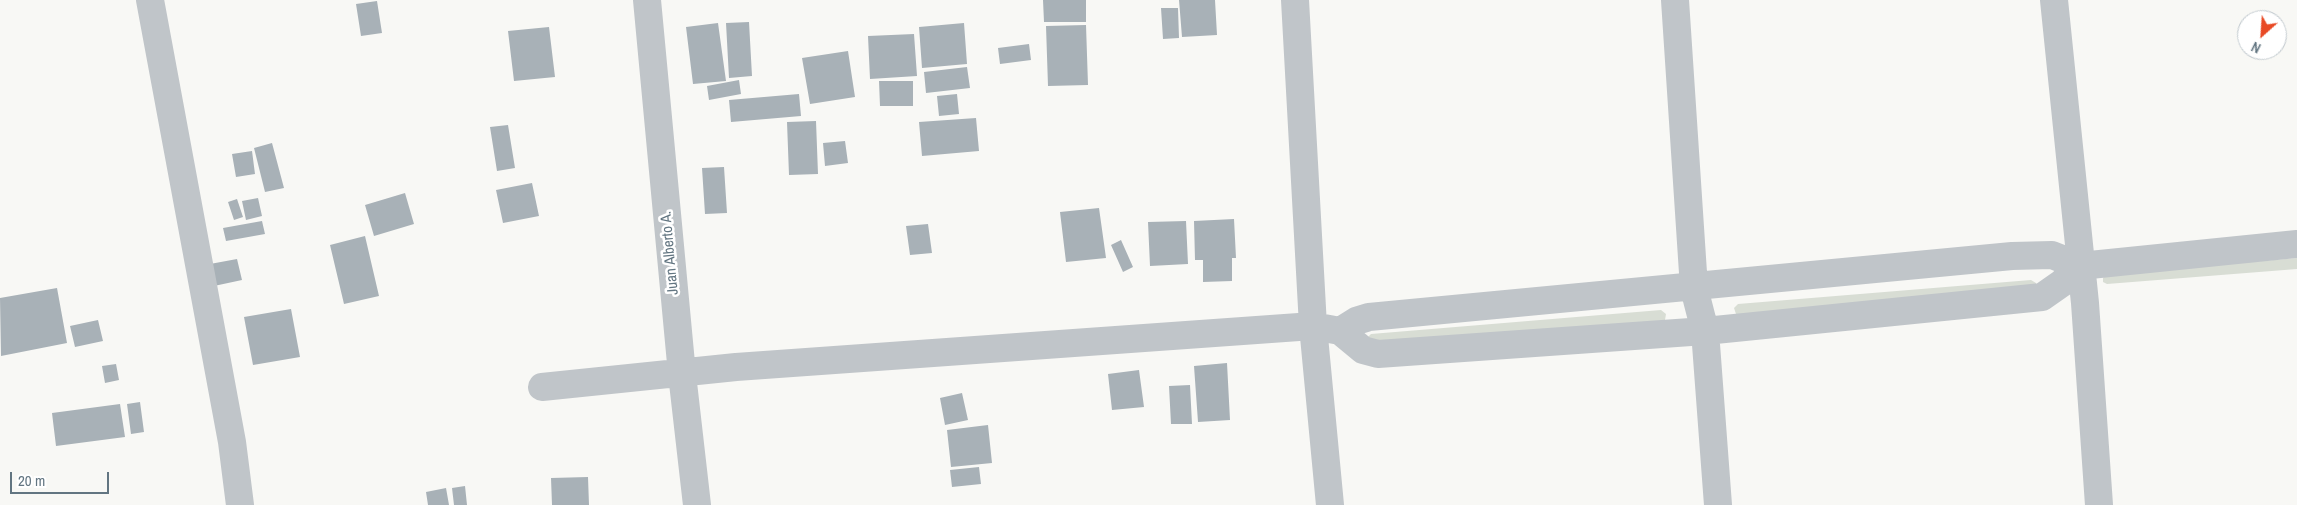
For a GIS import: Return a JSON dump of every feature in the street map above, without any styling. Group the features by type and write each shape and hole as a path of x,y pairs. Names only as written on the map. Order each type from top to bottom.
{"street":[{"path":"150,0 232,442 240,505"},
{"name":"Juan Alberto A.","path":"647,0 682,374 697,505"},
{"path":"1295,0 1313,326 1330,505"},
{"path":"1675,0 1694,288 1705,331 1718,505"},
{"path":"2054,0 2085,303 2099,505"},
{"path":"1340,331 1356,321 1369,317 1694,288 2012,256 2052,255 2080,266 2297,244"},
{"path":"542,387 736,367 1313,326 1340,331 1363,350 1378,354 1705,331 2042,297 2062,283 2080,266"}],"shaded area":[{"path":"2297,258 2297,269 2107,284 2103,282 2103,278 2107,274"},
{"path":"2031,280 2036,283 2036,287 1739,315 1736,314 1734,308 1738,304"},
{"path":"1661,310 1666,314 1665,320 1662,321 1372,345 1367,338 1371,334"}],"building":[{"path":"1043,0 1086,0 1086,22 1044,22"},
{"path":"1179,0 1215,0 1217,35 1182,37"},
{"path":"377,1 382,33 361,36 356,4"},
{"path":"1161,8 1178,8 1179,38 1163,39"},
{"path":"749,22 752,76 729,78 726,23"},
{"path":"718,23 726,81 693,84 686,27"},
{"path":"964,23 967,64 922,68 919,27"},
{"path":"1086,25 1088,85 1048,86 1046,26"},
{"path":"549,27 555,77 514,81 508,31"},
{"path":"914,34 917,76 870,79 868,36"},
{"path":"1029,44 1031,60 1000,64 998,48"},
{"path":"848,51 855,97 810,104 802,58"},
{"path":"967,67 970,88 926,93 924,72"},
{"path":"739,80 741,94 709,100 707,86"},
{"path":"879,81 913,81 913,106 880,106"},
{"path":"799,94 801,116 731,122 729,100"},
{"path":"957,94 959,114 939,116 937,96"},
{"path":"976,118 979,151 922,156 919,122"},
{"path":"816,121 818,174 789,175 787,122"},
{"path":"508,125 515,168 497,171 490,127"},
{"path":"845,141 848,163 825,166 823,143"},
{"path":"272,143 284,188 265,192 254,148"},
{"path":"252,151 255,174 236,177 232,154"},
{"path":"724,167 727,213 705,214 702,168"},
{"path":"532,183 539,216 503,223 496,190"},
{"path":"405,193 414,224 374,236 365,205"},
{"path":"258,198 262,216 246,220 242,201"},
{"path":"237,199 243,217 234,220 228,202"},
{"path":"1099,208 1106,258 1066,262 1060,212"},
{"path":"1234,219 1236,258 1232,258 1232,281 1203,282 1203,260 1195,260 1194,221"},
{"path":"262,221 265,234 226,241 223,228"},
{"path":"1186,221 1188,264 1150,266 1148,222"},
{"path":"928,224 932,253 910,255 906,226"},
{"path":"365,236 379,296 344,304 330,245"},
{"path":"1121,240 1133,267 1123,272 1111,245"},
{"path":"237,259 242,280 214,286 210,264"},
{"path":"57,288 67,343 1,356 0,298"},
{"path":"291,309 300,357 253,365 244,317"},
{"path":"98,320 103,341 75,347 70,326"},
{"path":"1227,363 1230,420 1198,422 1194,366"},
{"path":"116,364 119,380 105,383 102,366"},
{"path":"1139,370 1144,407 1112,410 1108,374"},
{"path":"1190,385 1192,424 1171,424 1169,386"},
{"path":"962,393 968,420 945,425 940,398"},
{"path":"140,402 144,432 131,434 127,404"},
{"path":"120,404 125,437 56,446 52,413"},
{"path":"988,425 992,463 951,467 947,430"},
{"path":"979,467 981,484 952,487 950,470"},
{"path":"588,477 589,505 552,505 551,478"},
{"path":"465,486 467,505 454,505 452,488"},
{"path":"446,488 449,505 428,505 426,492"}]}
